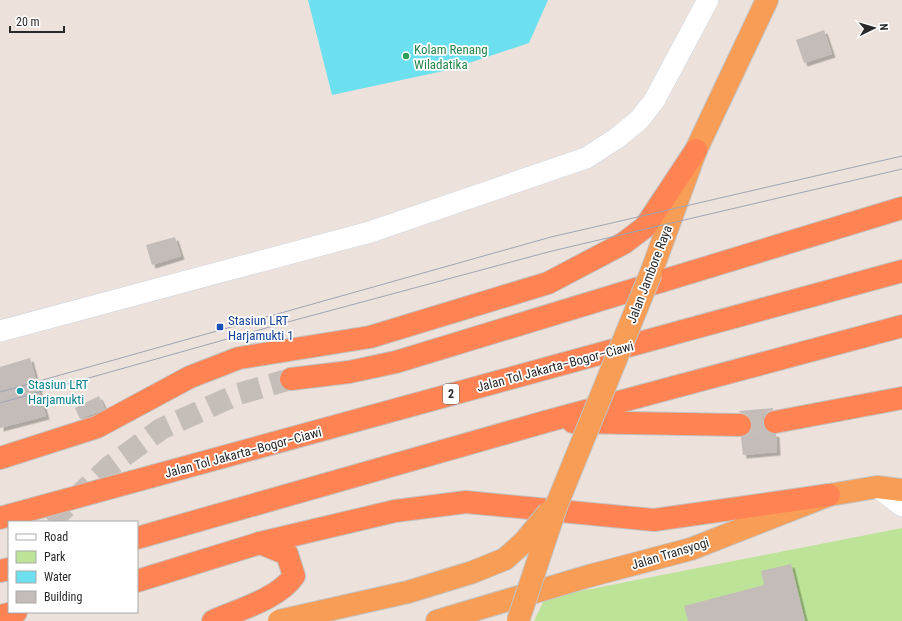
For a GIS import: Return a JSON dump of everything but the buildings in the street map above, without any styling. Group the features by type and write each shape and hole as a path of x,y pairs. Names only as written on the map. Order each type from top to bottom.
{"highway":[{"name":"Jalan Jambore Raya","path":"518,621 557,504 651,273 696,150 766,0"},
{"path":"0,458 97,427 190,377 240,358 370,337 548,283 624,243 645,227 696,150"},
{"path":"291,379 349,372 396,362 902,208"},
{"name":"Jalan Tol Jakarta–Bogor–Ciawi","path":"0,518 902,271"},
{"path":"138,538 548,421 902,326"},
{"path":"775,422 902,398"},
{"path":"548,421 740,425"},
{"name":"Jalan Transyogi","path":"438,621 589,576 691,549 829,495 877,487 902,490"},
{"path":"138,581 260,543 395,512 466,502 654,520 829,495"},
{"path":"279,621 408,592 473,572 504,559 524,542 557,504"},
{"path":"213,621 275,593 288,584 294,576 288,554 260,543"},
{"path":"0,616 12,613"}],"street":[{"path":"0,331 370,232 586,158 617,138 639,120 654,102 708,0"},
{"path":"877,487 902,506"}],"green space":[{"path":"902,528 902,621 534,621 545,598"}],"water":[{"name":"Kolam Renang Wiladatika","path":"308,0 548,0 529,43 448,70 332,95"}],"tunnel":[{"path":"51,521 109,467 161,429 238,394 291,379"},
{"path":"740,425 775,422"}],"tram line":[{"path":"0,392 551,237 902,156"},
{"path":"0,403 284,323 552,251 902,169"}],"place":[{"name":"Kolam Renang Wiladatika","path":"406,56"},
{"name":"Stasiun LRT Harjamukti 1","path":"220,327"},
{"name":"Stasiun LRT Harjamukti","path":"20,391"}]}
